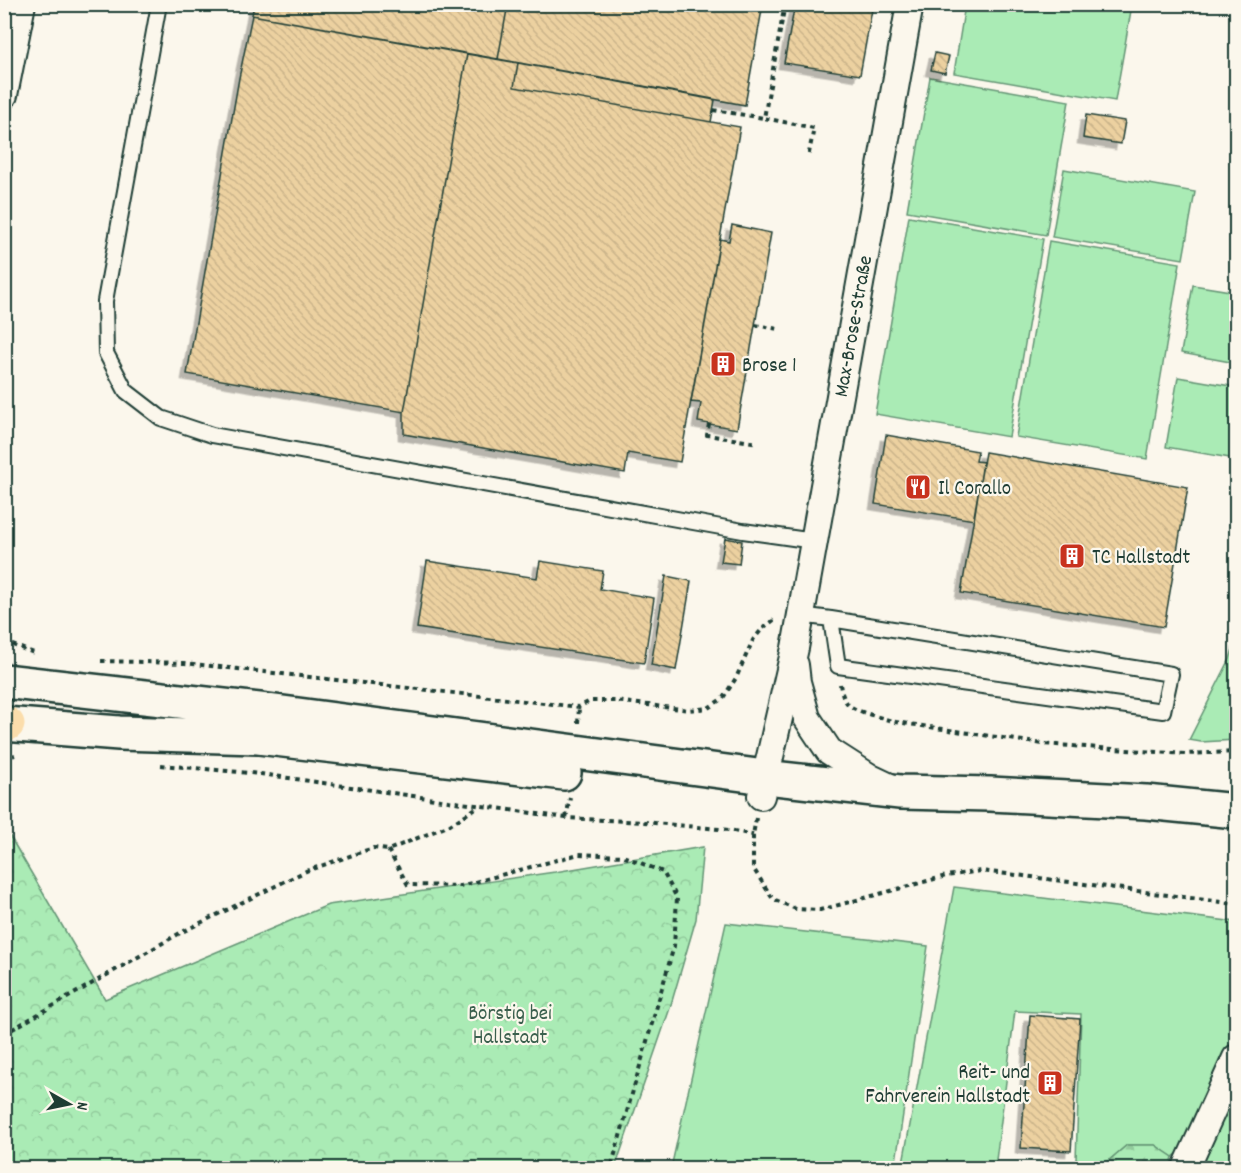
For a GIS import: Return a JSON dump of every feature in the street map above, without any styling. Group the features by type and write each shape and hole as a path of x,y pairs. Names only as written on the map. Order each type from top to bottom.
{"main road":[{"path":"4,681 259,710 898,808 1149,820 1236,812"},
{"path":"6,725 118,733 258,737 763,786 1146,802 1236,812"}],"street":[{"path":"4,95 10,44 22,4"},
{"name":"Max-Brose-Straße","path":"794,652 910,4"},
{"path":"763,786 794,652"},
{"path":"794,652 797,682 807,718 830,751 871,778 900,792"},
{"path":"4,664 49,687"},
{"path":"1186,1168 1236,1058"}],"lane":[{"path":"159,4 105,302 106,353 126,391 161,418 212,435 743,531 813,541"},
{"path":"800,615 1171,674 1163,711 838,666 831,620"}],"path":[{"path":"764,118 785,4"},
{"path":"713,110 814,128 808,158"},
{"path":"755,325 778,329"},
{"path":"709,424 707,435 758,443"},
{"path":"90,661 185,663 579,707 590,701 615,701 689,710 708,708 723,698 736,678 753,640 763,628 778,617 800,615"},
{"path":"4,641 43,655"},
{"path":"838,666 841,692 849,705 874,716 896,722 1043,744 1185,754 1236,752"},
{"path":"577,730 579,707"},
{"path":"4,758 25,753"},
{"path":"156,765 261,774 566,818 729,830 753,836"},
{"path":"763,786 753,836 753,868 773,899 796,909 820,910 946,876 981,871 1236,904"},
{"path":"566,818 570,795"},
{"path":"4,1034 180,933 306,871 373,849 388,850 450,825 480,806"},
{"path":"388,850 408,885 460,886 579,854 623,856 663,872 676,898 674,946 611,1168"}],"green space":[{"path":"965,5 1132,5 1115,101 954,73"},
{"path":"930,77 1069,101 1046,235 907,211"},
{"path":"1064,169 1195,192 1183,259 1052,237"},
{"path":"909,216 1043,239 1009,437 875,414"},
{"path":"1049,241 1180,263 1147,459 1016,437"},
{"path":"1193,285 1236,292 1236,363 1181,353"},
{"path":"1178,377 1236,387 1236,459 1166,447"},
{"path":"1236,639 1236,740 1201,742 1189,740 1230,659"},
{"name":"Börstig bei Hallstadt","path":"5,828 105,999 328,905 555,872 703,847 696,919 670,1008 615,1168 5,1168"},
{"path":"954,887 1236,922 1236,1045 1192,1142 1173,1157 1155,1145 1127,1145 1100,1168 1094,1168 1076,1160 1081,1014 1015,1011 995,1168 902,1168"},
{"path":"726,923 928,946 895,1168 671,1168"},
{"path":"1236,1089 1236,1168 1221,1168 1203,1162"},
{"path":"1127,1145 1155,1145 1173,1157 1170,1168 1100,1168"}],"building":[{"path":"254,4 508,4 498,59 252,15"},
{"path":"508,4 763,4 745,105 498,59"},
{"path":"795,4 873,4 860,75 784,63"},
{"path":"252,15 467,54 404,412 187,374"},
{"path":"935,53 949,56 945,73 931,70"},
{"path":"467,54 518,63 514,87 740,127 680,462 628,453 625,473 404,434 404,412"},
{"path":"518,63 715,100 711,122 514,87"},
{"path":"1086,115 1125,121 1121,144 1083,138"},
{"name":"Brose 1","path":"732,225 771,233 737,429 698,422 701,403 691,402 720,239 729,241"},
{"path":"886,435 978,451 976,461 983,462 974,520 875,504"},
{"name":"TC Hallstadt","path":"985,452 1188,487 1164,627 961,593"},
{"path":"725,538 742,541 739,564 721,562"},
{"path":"427,561 537,578 540,561 603,571 600,589 654,598 644,663 417,628"},
{"path":"666,576 691,581 676,670 651,665"},
{"name":"Reit- und Fahrverein Hallstadt","path":"1030,1015 1080,1019 1071,1151 1021,1148"}],"place":[{"name":"Brose 1","path":"723,364"},
{"name":"Il Corallo","path":"918,487"},
{"name":"TC Hallstadt","path":"1072,556"},
{"name":"Reit- und Fahrverein Hallstadt","path":"1050,1083"}]}
